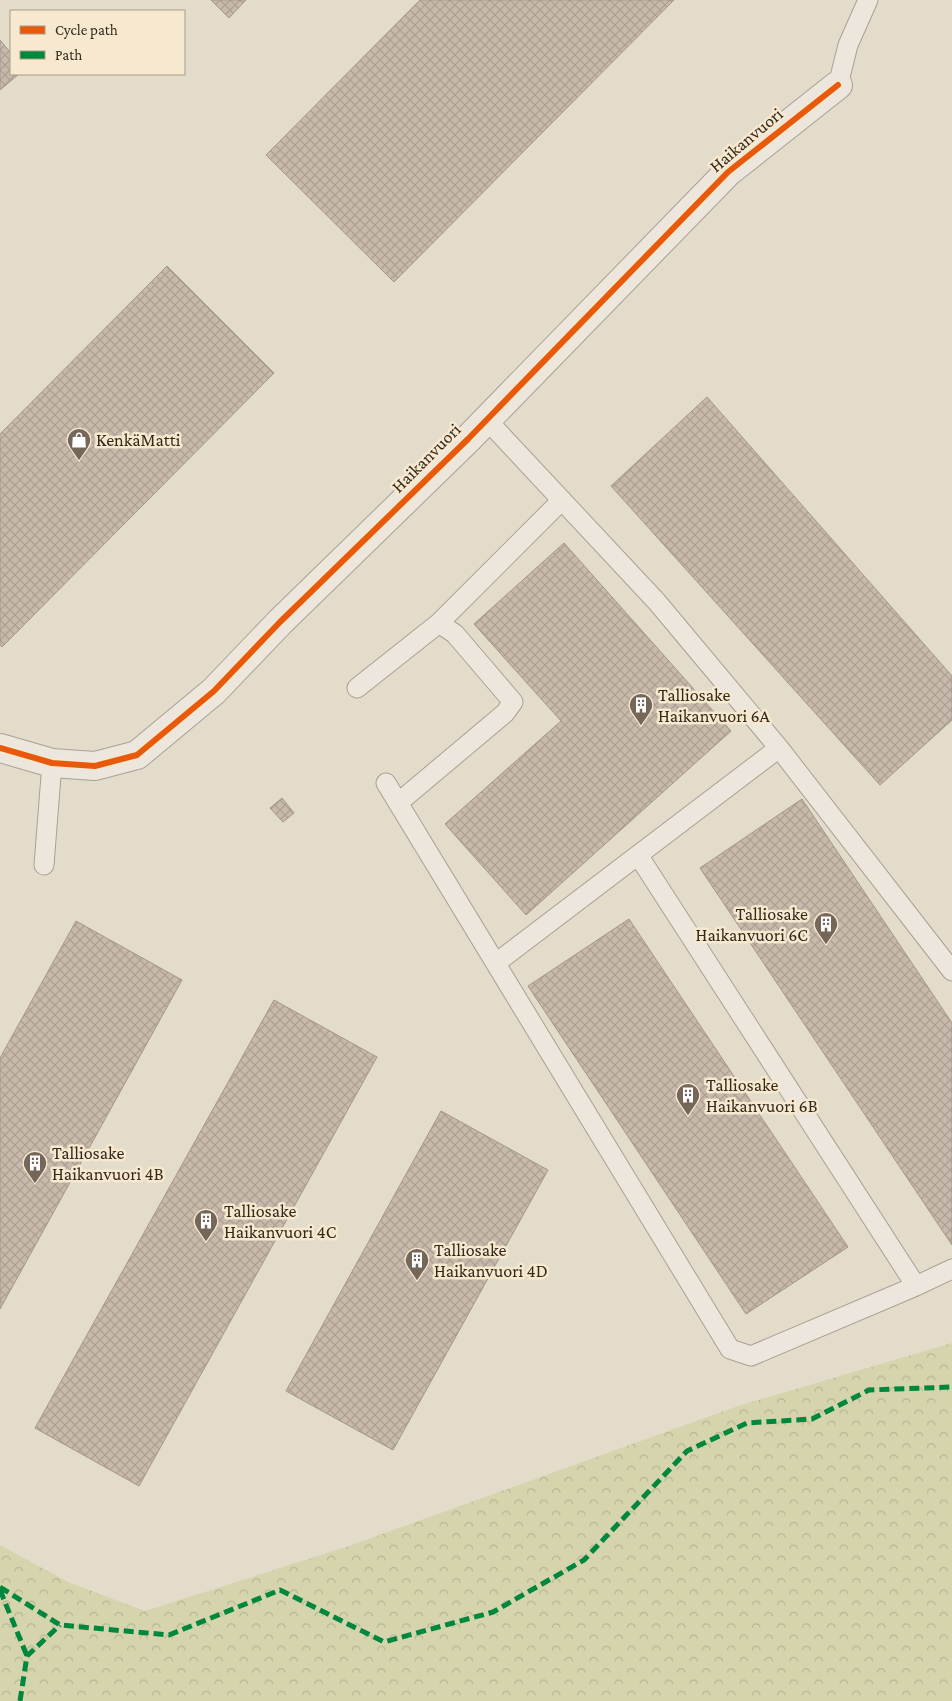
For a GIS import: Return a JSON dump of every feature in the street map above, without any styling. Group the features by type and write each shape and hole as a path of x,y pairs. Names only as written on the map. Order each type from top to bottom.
{"street":[{"name":"Haikanvuori","path":"0,748 52,763 95,766 137,755 214,691 280,622 486,419 728,172 838,85"}],"lane":[{"path":"838,85 848,44 868,0"},
{"path":"486,419 657,602 779,748 952,970"},
{"path":"357,688 439,623 562,500"},
{"path":"398,803 505,713 513,702 456,634 439,623"},
{"path":"496,963 779,748"},
{"path":"44,865 52,763"},
{"path":"386,783 730,1349 751,1356 952,1269"},
{"path":"638,855 916,1286"}],"green space":[{"path":"952,1343 952,1701 0,1701 0,1545 68,1582 145,1611 349,1546 738,1406"}],"building":[{"path":"211,0 246,0 229,18"},
{"path":"420,0 674,0 394,282 266,155"},
{"path":"0,40 10,52 10,75 18,75 0,90"},
{"path":"167,266 274,373 2,647 0,645 0,434"},
{"path":"707,397 952,676 952,720 880,785 611,486"},
{"name":"Talliosake Haikanvuori 6A","path":"564,543 731,731 526,915 445,824 561,721 474,624"},
{"path":"282,798 294,813 283,822 270,808"},
{"name":"Talliosake Haikanvuori 6C","path":"802,799 952,1023 952,1245 700,868"},
{"name":"Talliosake Haikanvuori 6B","path":"629,919 848,1247 746,1314 528,986"},
{"name":"Talliosake Haikanvuori 4B","path":"76,921 182,980 0,1309 0,1058"},
{"name":"Talliosake Haikanvuori 4C","path":"274,1000 377,1057 139,1486 35,1428"},
{"name":"Talliosake Haikanvuori 4D","path":"441,1111 548,1170 393,1450 286,1391"}],"marked path":[{"path":"0,1587 60,1625 169,1635 280,1590 384,1642 493,1612 584,1560 687,1451 747,1423 812,1419 869,1390 952,1387"},
{"path":"0,1590 27,1656"},
{"path":"20,1701 27,1656 60,1625"}],"cycle path":[{"path":"0,748 52,763 95,766 137,755 214,691 280,622 468,439 728,172 838,85"}],"place":[{"name":"KenkäMatti","path":"79,461"},
{"name":"Talliosake Haikanvuori 6A","path":"641,726"},
{"name":"Talliosake Haikanvuori 6C","path":"826,945"},
{"name":"Talliosake Haikanvuori 6B","path":"688,1116"},
{"name":"Talliosake Haikanvuori 4B","path":"35,1184"},
{"name":"Talliosake Haikanvuori 4C","path":"206,1242"},
{"name":"Talliosake Haikanvuori 4D","path":"417,1281"}]}
